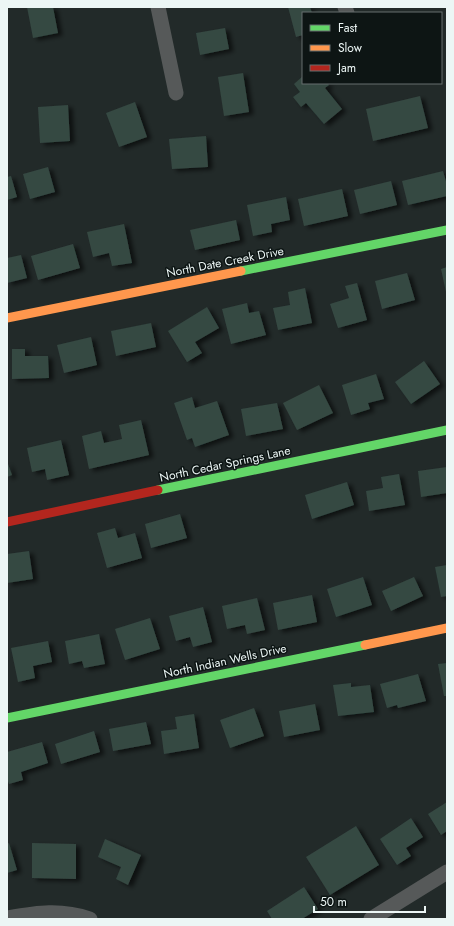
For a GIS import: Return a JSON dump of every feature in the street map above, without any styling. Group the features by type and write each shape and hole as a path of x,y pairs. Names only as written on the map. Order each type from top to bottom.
{"street":[{"path":"158,7 176,93"},
{"name":"North Date Creek Drive","path":"7,318 447,230"},
{"name":"North Cedar Springs Lane","path":"7,522 447,430"},
{"name":"North Indian Wells Drive","path":"7,718 447,628"},
{"path":"371,919 447,872"},
{"path":"7,918 40,912 76,914 90,919"}],"building":[{"path":"27,7 53,7 58,33 33,38"},
{"path":"288,7 310,7 312,12 302,12 302,35 296,37"},
{"path":"225,28 229,49 200,55 196,33"},
{"path":"243,73 249,112 224,116 218,77"},
{"path":"302,77 302,84 328,84 329,85 325,88 342,109 324,124 306,103 301,107 293,97 300,92 294,84"},
{"path":"420,96 428,128 373,141 366,109"},
{"path":"135,102 147,137 119,147 106,113"},
{"path":"68,105 70,141 40,143 38,107"},
{"path":"206,136 208,167 172,169 169,139"},
{"path":"48,167 55,192 30,199 23,174"},
{"path":"443,171 447,185 447,196 408,205 402,181"},
{"path":"11,176 17,197 7,200 7,177"},
{"path":"391,181 397,205 360,214 354,190"},
{"path":"342,189 348,216 304,226 298,199"},
{"path":"286,197 290,220 271,224 272,232 253,236 247,205"},
{"path":"236,220 240,240 195,250 190,230"},
{"path":"124,224 132,263 112,266 109,253 93,257 87,232"},
{"path":"73,244 80,268 38,280 31,256"},
{"path":"21,255 27,278 7,283 7,258"},
{"path":"447,267 447,292 446,292 441,269"},
{"path":"407,273 415,300 382,309 375,281"},
{"path":"357,283 367,320 338,328 330,304 349,298 345,286"},
{"path":"305,288 312,323 278,330 273,308 290,305 288,292"},
{"path":"247,303 249,313 259,311 266,335 231,344 222,309"},
{"path":"207,307 219,328 195,342 202,353 187,362 168,331"},
{"path":"151,323 156,347 116,356 111,331"},
{"path":"91,337 97,365 64,373 57,345"},
{"path":"12,349 25,349 25,356 48,356 49,378 12,379"},
{"path":"424,361 440,384 411,404 395,382"},
{"path":"376,374 384,399 368,403 370,409 351,415 342,385"},
{"path":"319,385 333,413 297,430 283,403"},
{"path":"192,397 195,408 217,401 229,435 195,447 192,438 187,440 174,403"},
{"path":"277,403 283,429 246,436 241,409"},
{"path":"141,420 149,455 89,469 82,436 101,431 104,443 122,439 119,425"},
{"path":"61,440 69,475 47,480 45,469 32,472 27,448"},
{"path":"7,461 12,475 7,477"},
{"path":"447,467 447,493 421,497 418,471"},
{"path":"399,474 405,505 369,511 366,491 383,488 381,477"},
{"path":"347,482 354,505 312,519 305,495"},
{"path":"180,514 187,538 151,548 145,524"},
{"path":"115,528 118,538 135,533 142,558 107,568 97,533"},
{"path":"29,551 33,579 7,583 7,554"},
{"path":"447,565 447,596 441,597 435,567"},
{"path":"363,577 372,605 336,617 327,589"},
{"path":"414,577 423,596 391,611 382,591"},
{"path":"312,595 317,622 278,630 273,603"},
{"path":"257,598 265,630 247,634 245,625 227,629 222,606"},
{"path":"203,607 212,642 193,647 190,637 176,641 169,616"},
{"path":"150,618 160,649 125,660 115,629"},
{"path":"99,634 105,664 84,668 82,661 69,664 65,641"},
{"path":"48,641 52,662 33,666 35,678 18,682 11,648"},
{"path":"447,663 447,696 444,696 438,664"},
{"path":"418,674 426,701 398,708 397,705 387,708 380,684"},
{"path":"351,683 351,687 370,685 374,712 338,716 333,685"},
{"path":"315,704 320,730 284,737 279,711"},
{"path":"254,708 264,736 230,748 220,720"},
{"path":"194,714 199,748 164,754 161,731 177,729 175,717"},
{"path":"146,722 151,744 113,751 109,729"},
{"path":"94,731 100,752 61,764 55,744"},
{"path":"42,742 48,763 21,772 23,780 9,784 7,779 7,752"},
{"path":"447,802 447,831 441,835 428,814"},
{"path":"411,818 423,837 406,848 411,856 397,865 380,839"},
{"path":"356,826 379,865 330,895 306,857"},
{"path":"105,839 141,855 128,885 116,879 121,867 98,857"},
{"path":"9,843 17,870 7,873 7,844"},
{"path":"32,843 76,844 76,879 32,878"},
{"path":"304,887 318,909 302,919 272,919 267,911"}],"traffic: fast":[{"path":"241,271 447,230"},
{"path":"158,490 447,430"},
{"path":"7,718 365,645"}],"traffic: slow":[{"path":"7,318 241,271"},
{"path":"365,645 447,628"}],"traffic: jam":[{"path":"7,522 158,490"}]}
